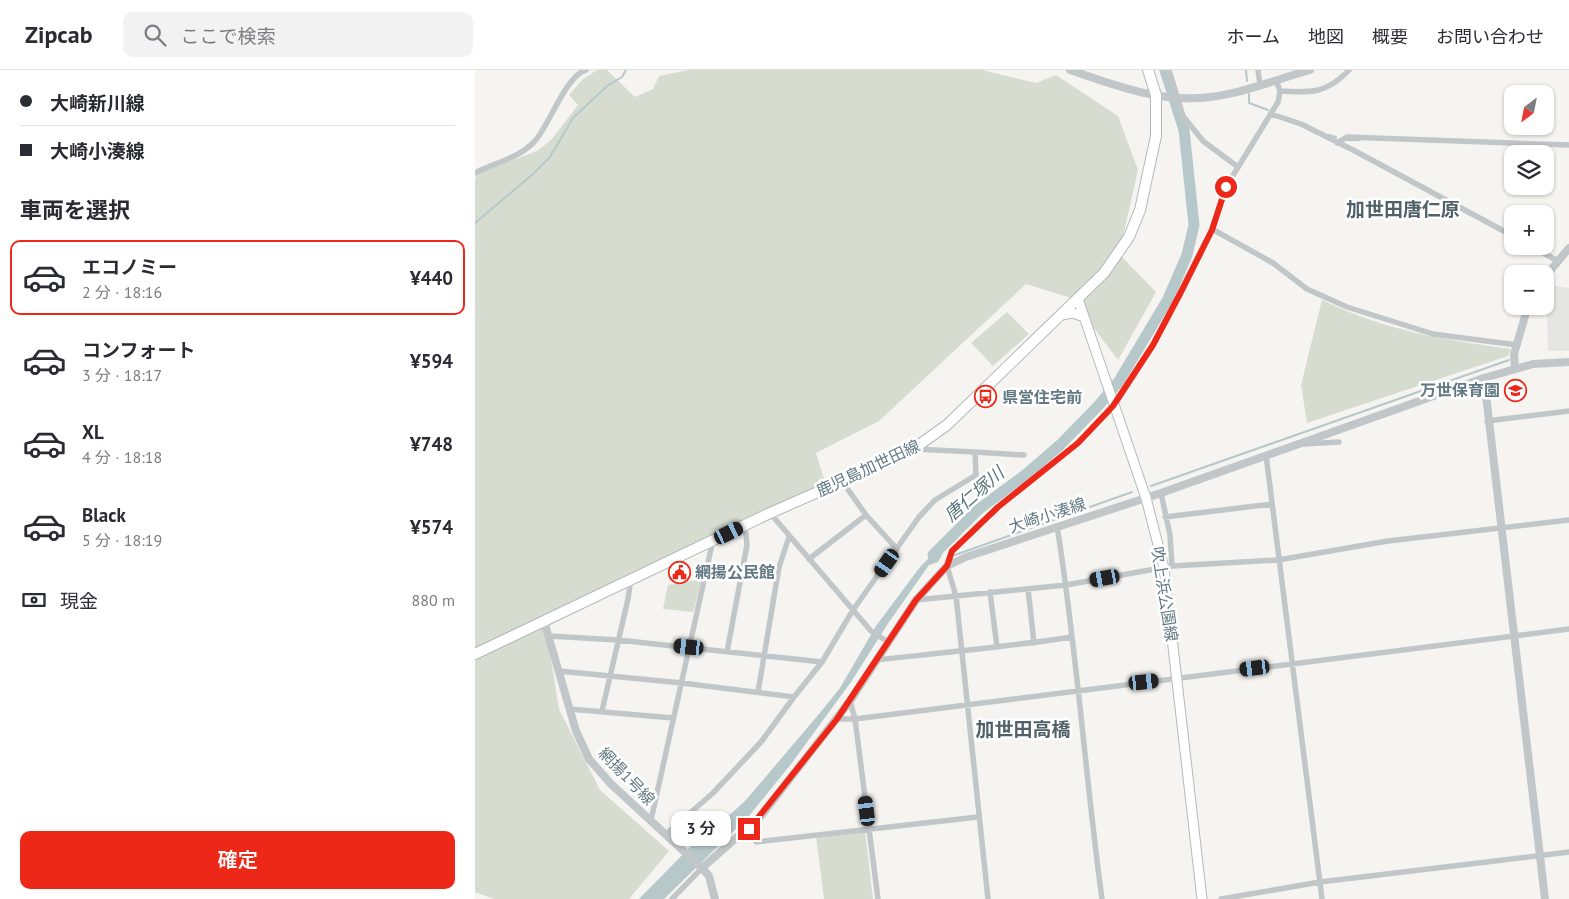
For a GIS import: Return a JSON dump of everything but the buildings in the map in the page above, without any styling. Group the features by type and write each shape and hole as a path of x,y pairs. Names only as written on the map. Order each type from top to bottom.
{"main road":[{"name":"鹿児島加世田線","path":"475,654 770,513 914,449 959,415 1078,300 1118,256 1134,227 1153,154 1156,136 1156,95 1150,71"},
{"name":"吹上浜公園線","path":"1078,300 1168,567 1177,678 1202,899"},
{"path":"1061,315 1073,313 1084,317"}],"street":[{"path":"1069,70 1156,95 1178,98 1210,97 1261,85 1310,70"},
{"path":"1169,70 1183,116 1203,141 1238,167"},
{"path":"1258,70 1261,85"},
{"path":"1280,91 1309,93 1322,90 1342,78 1349,70"},
{"path":"475,173 524,151 534,142 561,96 581,71"},
{"path":"988,899 960,650 956,596 947,566 952,551 998,507 1078,443 1112,403 1153,345 1212,230 1226,187 1278,102 1280,91 1276,80"},
{"path":"1271,114 1301,124 1337,144 1355,151 1504,231"},
{"path":"1337,144 1347,137 1569,145"},
{"path":"1212,230 1273,263 1307,289 1347,308 1433,334 1517,345"},
{"path":"1554,266 1569,248"},
{"path":"1547,255 1558,261"},
{"path":"1515,368 1514,354 1525,315"},
{"name":"大崎小湊線","path":"672,899 702,868 749,829 850,701 876,660 885,640 916,600 947,566 966,557 1161,493 1483,378 1533,364 1569,362"},
{"path":"1483,378 1545,899"},
{"path":"1487,421 1569,411"},
{"path":"1296,444 1339,442"},
{"path":"914,449 1024,455"},
{"path":"666,834 713,794 761,742 822,662 853,610 919,517 935,500 976,475 975,452"},
{"path":"1266,455 1278,560 1294,663 1322,899"},
{"path":"841,481 866,515 897,549"},
{"path":"1161,493 1170,535 1168,567"},
{"path":"1165,517 1272,504"},
{"path":"770,513 871,631 885,640"},
{"path":"809,559 866,515"},
{"path":"916,600 1066,585 1168,567 1278,560 1389,541 1569,520"},
{"path":"727,652 747,545 745,525"},
{"path":"1057,526 1066,585 1102,899"},
{"path":"758,692 779,567 789,537"},
{"path":"651,820 713,540"},
{"path":"602,711 628,599 630,585 627,580"},
{"path":"1027,589 1034,643"},
{"path":"990,592 997,647"},
{"name":"網揚1号線","path":"544,621 580,742 589,759 611,784 702,868 709,876 715,899"},
{"path":"837,719 855,719 1569,629"},
{"path":"549,636 618,640 822,662"},
{"path":"876,660 1034,643 1072,637"},
{"path":"559,671 682,683 794,697"},
{"path":"850,701 855,719 878,899"},
{"path":"569,708 673,718"},
{"path":"749,829 756,842 978,816"},
{"path":"1221,899 1320,882 1569,852"}],"shaded area":[{"path":"597,70 607,70 635,97 653,89 659,76 688,70 982,70 1036,83 1056,75 1118,116 1138,170 1119,254 1156,292 1118,360 1071,298 1026,284 879,421 816,453 825,482 545,621 559,709 600,790 669,851 629,899 494,899 475,892 475,179 478,173 537,151 551,140 578,105 569,95 583,79"},
{"path":"1554,286 1569,288 1569,351 1548,351 1547,315 1554,315"},
{"path":"1322,300 1369,319 1414,332 1511,349 1508,356 1307,423 1301,385"},
{"path":"1007,312 1029,334 993,366 971,343"},
{"path":"943,544 940,553 942,555 938,562 929,565 887,625 851,682 791,764 749,816 664,899 639,899 695,842 699,843 746,800 840,688 876,626 920,567"},
{"path":"702,579 693,612 663,609 668,585"},
{"path":"865,831 873,899 824,899 816,836"}],"waterway":[{"path":"475,223 533,174 550,157 573,118 607,86 622,77 626,70"},
{"name":"唐仁塚川","path":"933,555 979,509 1024,476 1060,445 1099,405 1119,381 1168,299 1187,255 1194,225 1184,130 1165,70"},
{"path":"1246,70 1247,81"},
{"path":"1249,94 1249,103 1268,110"},
{"path":"1329,135 1336,137"},
{"path":"1347,140 1359,140"},
{"path":"1151,486 1509,360"},
{"path":"955,555 1132,492"}],"place":[{"name":"万世保育園","path":"1516,390"},
{"name":"県営住宅前","path":"986,397"},
{"name":"網揚公民館","path":"679,572"}],"district":[{"name":"加世田唐仁原","path":"1403,209"},
{"name":"加世田高橋","path":"1023,729"}],"route":[{"path":"749,829 837,719 916,600 933,579 947,566 952,551 998,507 1078,443 1099,423 1113,406 1153,345 1165,319 1181,292 1212,230 1226,187"}]}
